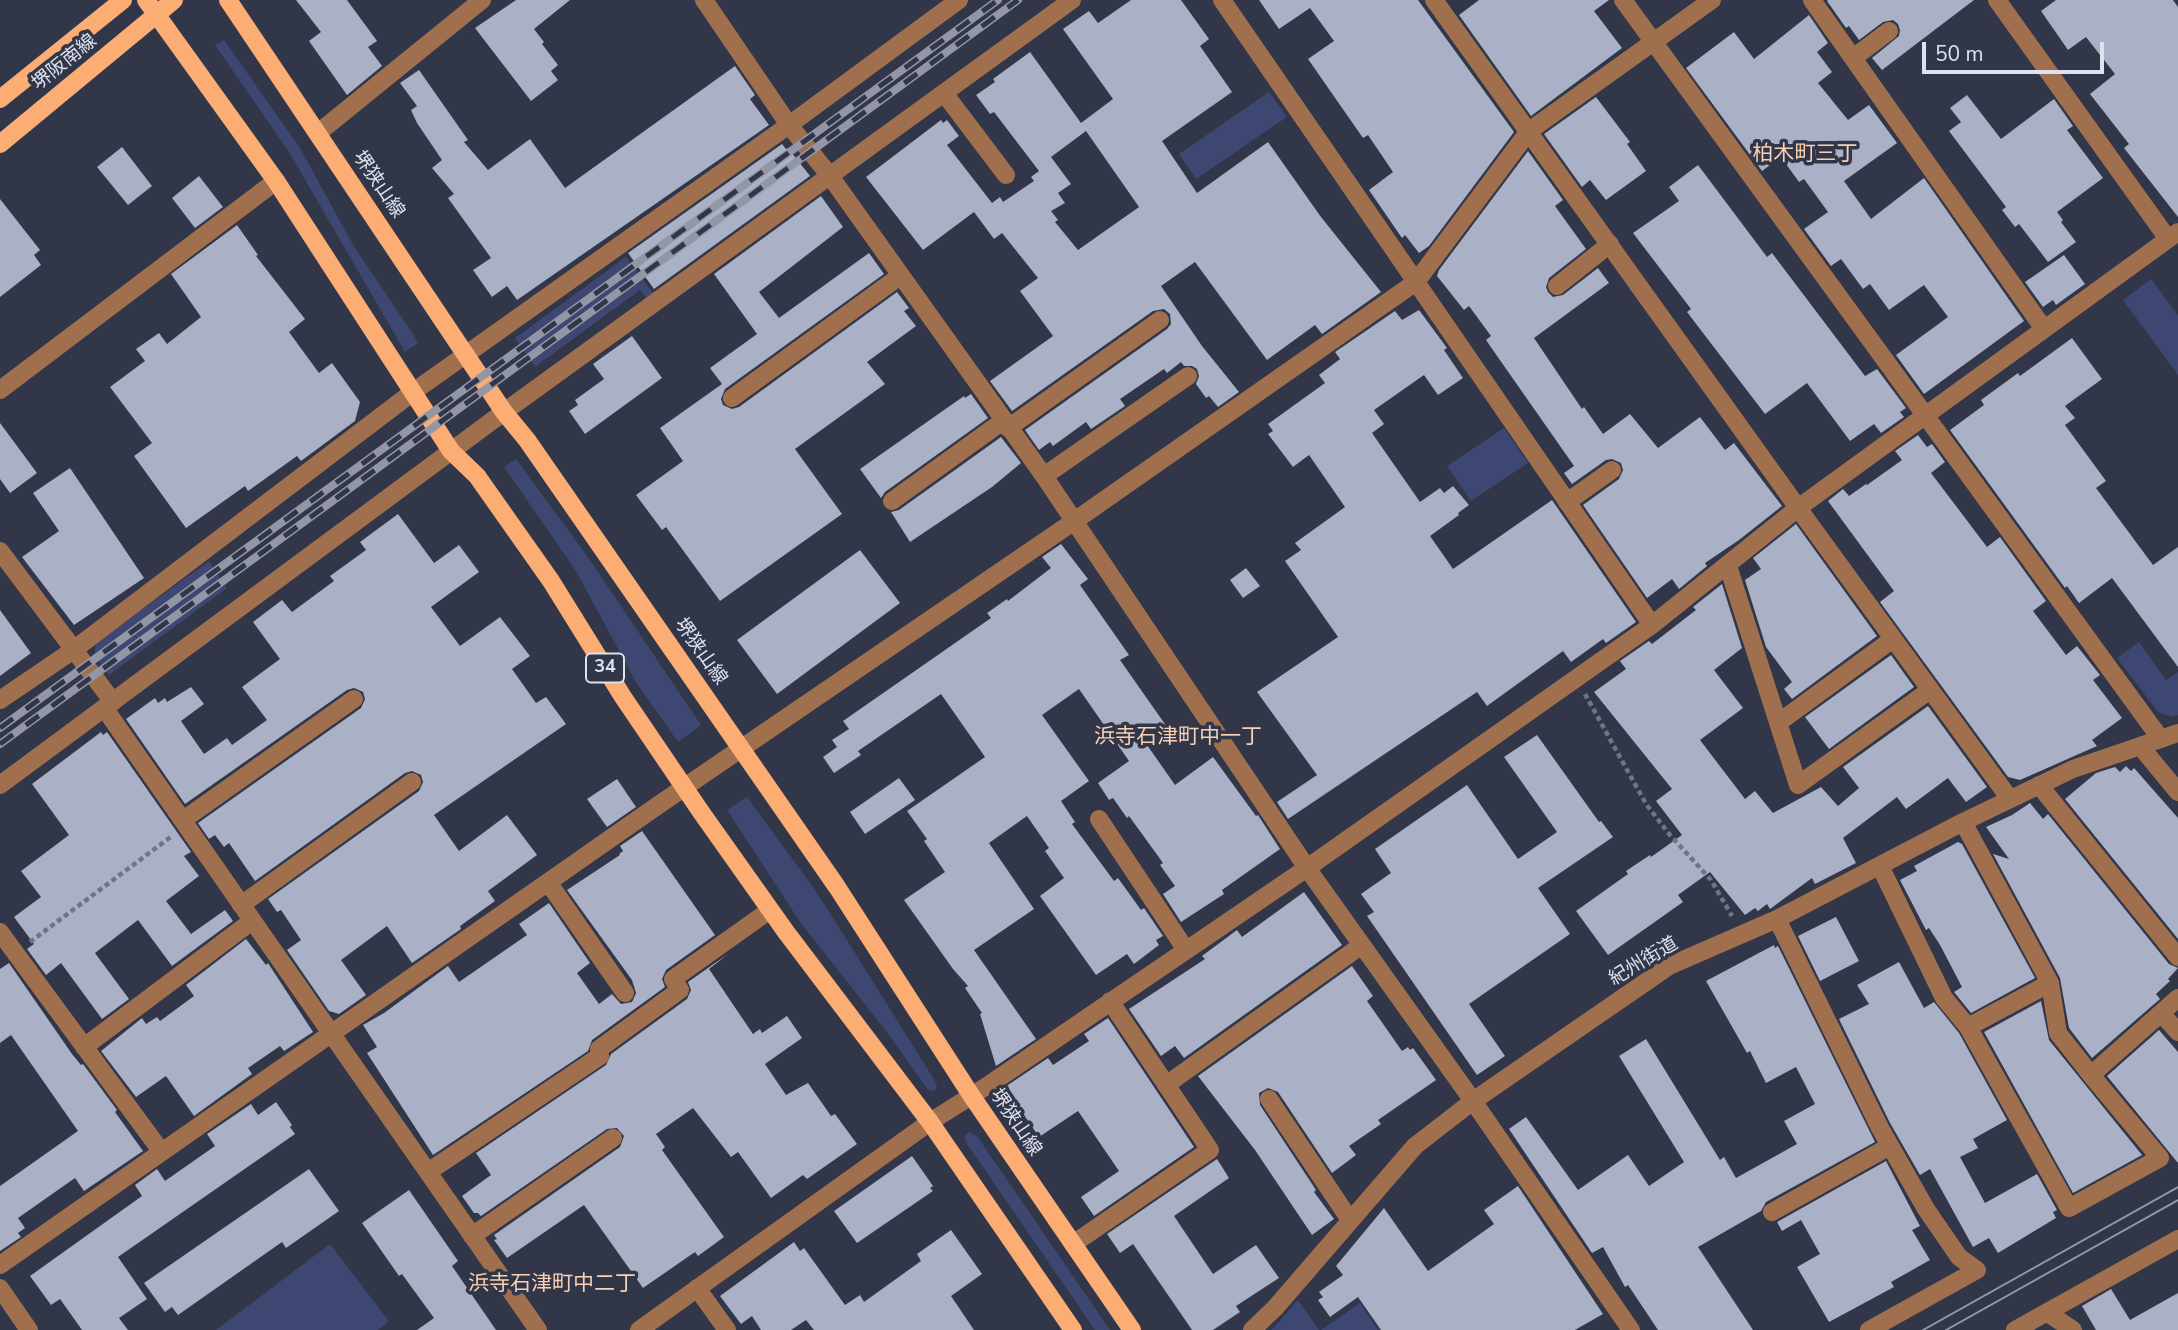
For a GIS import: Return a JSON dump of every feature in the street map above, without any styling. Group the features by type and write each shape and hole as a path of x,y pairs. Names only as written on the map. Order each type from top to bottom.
{"main road":[{"name":"堺阪南線","path":"0,99 123,0"},
{"path":"151,7 174,0"},
{"name":"堺狭山線","path":"228,0 504,412 535,452 836,887 971,1096 1132,1330"},
{"name":"堺阪南線","path":"0,144 151,7"},
{"name":"34","path":"151,7 276,181 451,452 477,476 551,581 623,697 684,787 770,910 930,1122 1073,1330"}],"street":[{"path":"318,133 482,0"},
{"path":"704,0 789,125 830,176 1044,476 1307,867 1631,1330"},
{"path":"0,700 72,651 466,354 789,125 959,0"},
{"path":"0,785 504,412 1072,0"},
{"path":"1222,0 1652,625"},
{"path":"1434,0 2010,799"},
{"path":"1623,0 2160,738"},
{"path":"0,1265 684,787 1073,522 1416,282 1529,131 1712,0"},
{"path":"1812,0 2044,329"},
{"path":"639,1330 930,1122 1307,867 1652,625 1798,508 2173,235 1997,0"},
{"path":"1853,58 1889,31"},
{"path":"944,93 1006,175"},
{"path":"0,390 276,181"},
{"path":"1557,286 1609,244"},
{"path":"732,397 901,276"},
{"path":"892,501 1160,320"},
{"path":"1044,476 1188,376"},
{"path":"1567,502 1612,470"},
{"path":"0,551 109,705 184,823 538,1330"},
{"path":"1728,566 1798,785 1930,690"},
{"path":"1778,723 1893,639"},
{"path":"184,823 354,699"},
{"name":"紀州街道","path":"1252,1330 1275,1308 1415,1146 1473,1101 1669,966 1777,919 1963,822 2073,769 2178,733"},
{"path":"2140,746 2178,792"},
{"path":"241,905 412,782"},
{"path":"2039,785 2178,957"},
{"path":"1099,819 1186,950"},
{"path":"1880,866 1944,998 1968,1027 2068,1208 2160,1158 2059,1033 2050,983 1963,822"},
{"path":"548,882 625,993"},
{"path":"428,1172 600,1056 599,1049 680,990 673,979 770,910"},
{"path":"1777,919 1890,1146 1926,1209 1959,1256 1977,1270 1869,1330"},
{"path":"84,1047 252,921"},
{"path":"0,932 161,1152"},
{"path":"1166,1085 1362,945"},
{"path":"1968,1027 2050,983"},
{"path":"2091,1075 2178,998"},
{"path":"1073,1244 1210,1150 1110,1002"},
{"path":"2161,1013 2178,1032"},
{"path":"1269,1099 1350,1220"},
{"path":"472,1236 612,1138"},
{"path":"1772,1212 1890,1146"},
{"path":"2015,1330 2178,1239"},
{"path":"697,1288 727,1330"},
{"path":"0,1289 29,1330"},
{"path":"2048,1313 2073,1330"}],"path":[{"path":"1576,678 1646,804 1710,880 1744,933"},
{"path":"16,953 184,823"}],"shaded area":[{"path":"224,40 300,148 353,245 413,334 418,343 405,352 289,152 215,45"},
{"path":"1269,92 1287,117 1196,179 1179,154"},
{"path":"626,257 653,293 646,298 640,290 535,367 515,338"},
{"path":"2151,279 2178,315 2178,375 2123,300"},
{"path":"1504,428 1528,463 1471,501 1447,466"},
{"path":"516,459 590,560 701,725 678,742 637,684 576,571 504,467"},
{"path":"209,561 227,588 109,675 94,655 96,643"},
{"path":"2139,642 2166,680 2178,672 2178,715 2171,717 2158,712 2117,658"},
{"path":"747,797 813,887 840,929 935,1081 937,1087 934,1091 928,1090 889,1035 800,922 727,810"},
{"path":"969,1132 977,1136 1110,1330 1095,1330 965,1141 965,1135"},
{"path":"330,1244 389,1321 378,1330 216,1330"},
{"path":"1298,1300 1319,1330 1271,1330 1276,1325"},
{"path":"1360,1303 1378,1330 1321,1330"}],"building":[{"path":"296,0 347,0 377,41 368,47 382,66 347,95 309,41 321,32"},
{"path":"516,0 570,0 534,29 558,65 551,71 558,80 531,101 475,28"},
{"path":"1131,0 1181,0 1209,39 1200,46 1232,92 1162,141 1197,193 1268,142 1321,217 1381,292 1322,334 1315,325 1267,360 1195,262 1161,286 1202,346 1239,392 1218,407 1209,396 1206,398 1196,384 1199,376 1197,369 1184,366 1181,362 1167,373 1164,369 1120,399 1125,406 1091,429 1086,422 1053,446 1050,442 1039,450 1025,430 1167,329 1171,324 1170,314 1164,309 1153,311 1012,411 990,381 1053,336 1020,291 1038,278 1002,233 994,239 974,212 923,250 866,177 941,120 943,123 947,120 959,136 947,145 992,203 1000,197 1003,202 1034,181 1031,177 1039,171 994,112 990,114 976,95 1030,52 1081,123 1113,99 1063,29 1089,11 1098,23","holes":["1086,131 1139,207 1078,250 1055,222 1058,220 1051,211 1065,203 1058,193 1071,184 1051,157"]},
{"path":"1259,0 1418,0 1514,132 1429,246 1419,253 1405,235 1402,238 1369,190 1393,172 1368,135 1363,138 1308,59 1334,41 1310,8 1279,29"},
{"path":"1479,0 1609,0 1594,11 1622,48 1531,116 1459,15"},
{"path":"1828,0 1974,0 1882,70 1872,58 1899,36 1898,24 1893,20 1883,22 1859,40 1849,26 1846,28"},
{"path":"2056,0 2173,0 2178,7 2178,217 2124,148 2129,144 2090,94 2115,74 2086,37 2068,50 2041,11"},
{"path":"1809,15 1828,43 1817,52 1832,72 1818,83 1848,120 1869,105 1897,143 1844,181 1871,219 1924,178 2024,321 1924,394 1896,355 1948,317 1924,285 1889,310 1870,284 1863,289 1841,259 1831,266 1804,229 1828,212 1804,179 1799,182 1781,157 1762,171 1686,68 1734,32 1754,59"},
{"path":"735,66 755,95 750,99 769,125 517,300 507,286 492,297 473,270 491,258 448,198 454,194 432,168 442,160 417,123 411,110 417,106 400,83 419,70 468,140 464,142 488,170 530,139 565,188"},
{"path":"1967,95 2001,139 2054,99 2073,126 2067,130 2103,178 2057,212 2076,242 2048,262 2019,224 2015,227 2002,210 2006,207 1949,131 1961,122 1950,108"},
{"path":"1596,97 1630,142 1627,144 1646,171 1606,200 1590,180 1582,187 1544,134"},
{"path":"782,144 810,176 654,289 628,253"},
{"path":"122,147 152,186 128,205 97,167"},
{"path":"1528,151 1563,200 1555,206 1586,249 1549,278 1546,287 1548,292 1553,297 1563,295 1598,268 1609,283 1534,338 1582,409 1584,407 1603,434 1630,414 1658,448 1700,417 1725,450 1734,443 1782,506 1705,563 1707,566 1679,589 1672,579 1647,598 1583,505 1619,479 1623,470 1621,463 1612,459 1606,460 1572,484 1564,473 1574,466 1486,340 1491,336 1469,306 1464,310 1437,276"},
{"path":"1698,165 1767,257 1772,253 1865,376 1877,369 1906,408 1900,412 1904,417 1881,433 1874,424 1850,441 1807,383 1765,414 1687,312 1691,309 1633,233 1679,201 1669,187"},
{"path":"199,176 223,207 195,228 172,198"},
{"path":"821,196 843,227 759,292 779,318 869,253 884,274 725,389 721,399 723,405 732,409 739,407 897,292 909,308 904,311 916,326 867,362 885,384 795,449 842,514 720,601 666,527 662,530 636,495 683,461 660,428 722,384 710,368 757,334 714,274"},
{"path":"0,199 40,250 34,255 41,265 0,297"},
{"path":"237,225 258,255 256,256 305,319 289,332 319,373 332,363 360,402 355,421 301,461 297,456 248,491 245,486 186,528 134,456 152,443 110,387 145,361 136,349 159,333 167,344 201,317 171,274"},
{"path":"2064,255 2085,284 2056,305 2053,300 2043,307 2025,282"},
{"path":"1419,310 1447,348 1444,350 1463,378 1438,395 1424,375 1374,410 1384,424 1372,433 1420,502 1440,488 1444,493 1453,486 1469,505 1430,536 1453,569 1552,500 1636,622 1606,643 1603,639 1571,662 1563,651 1487,706 1477,692 1288,819 1277,802 1317,775 1257,692 1338,637 1285,561 1301,550 1295,543 1345,507 1309,455 1293,467 1268,434 1273,431 1268,424 1325,383 1319,375 1340,359 1335,352 1395,311 1402,320"},
{"path":"632,336 662,378 585,434 569,411 578,405 575,400 604,379 593,364"},
{"path":"2072,338 2102,379 2065,406 2075,418 2065,425 2106,481 2096,488 2153,565 2178,547 2178,667 2112,578 2079,603 2067,586 2065,588 1950,430 1984,405 1981,400 2018,373 2020,376"},
{"path":"971,394 988,418 885,492 881,498 860,469 964,396 965,398"},
{"path":"0,423 37,473 10,493 0,479"},
{"path":"1918,435 1927,447 1932,444 1945,462 1931,473 1987,547 2000,537 2046,601 2033,611 2066,655 2077,646 2100,675 2093,680 2122,718 2092,740 2097,746 2020,780 2008,777 1880,602 1894,591 1828,501 1843,489 1849,496 1902,460 1895,451"},
{"path":"1001,437 1021,463 992,487 910,542 891,512 899,510"},
{"path":"70,468 144,578 74,625 22,557 59,531 33,493"},
{"path":"398,514 434,563 459,545 479,572 431,607 460,646 500,617 530,656 512,669 536,703 546,697 566,724 434,815 459,851 507,815 537,855 488,891 495,901 412,963 387,926 341,960 366,995 339,1014 329,1011 287,950 301,940 281,910 277,912 268,899 419,791 423,782 421,775 412,771 405,773 255,881 229,843 224,847 215,835 209,839 198,823 361,708 365,699 363,692 354,688 347,690 185,804 126,719 155,698 158,703 165,698 167,702 191,687 204,704 181,721 204,754 227,738 232,745 267,720 242,687 280,659 253,622 282,600 292,612 334,581 330,576 366,550 360,542"},
{"path":"1796,524 1877,636 1792,699 1784,689 1792,682 1766,647 1745,580 1761,569 1753,558"},
{"path":"1061,544 1088,579 1080,585 1129,655 1120,660 1167,727 1145,742 1175,785 1213,757 1256,816 1258,815 1280,849 1222,890 1224,894 1181,922 1163,894 1175,886 1160,865 1163,863 1129,816 1127,818 1113,798 1109,800 1098,783 1129,761 1079,689 1042,715 1089,781 1061,801 1075,822 1072,824 1114,881 1118,878 1141,910 1144,908 1163,936 1156,940 1159,945 1134,964 1127,954 1096,975 1040,896 1064,878 1045,851 1049,848 1027,816 989,843 1034,909 974,950 1036,1039 996,1066 980,1014 982,1013 965,988 968,986 904,900 945,872 924,841 927,839 907,811 985,757 941,694 858,751 861,755 834,773 823,757 837,747 832,740 849,729 843,721 991,618 987,613 1007,599 1008,601 1051,568 1042,557"},
{"path":"860,550 900,603 777,694 737,640"},
{"path":"1246,568 1260,586 1243,598 1230,580"},
{"path":"1722,584 1742,648 1714,670 1743,708 1700,740 1745,799 1755,791 1773,813 1821,787 1838,806 1859,788 1843,767 1928,706 1987,787 1966,802 1948,778 1906,809 1897,797 1843,838 1856,863 1815,884 1812,878 1770,909 1767,904 1758,911 1755,908 1745,915 1710,872 1678,895 1683,902 1608,955 1576,911 1628,874 1626,871 1682,835 1656,801 1672,789 1594,692 1626,669 1620,661 1649,641 1652,644 1696,610 1693,607"},
{"path":"0,610 31,653 0,676"},
{"path":"1891,655 1914,687 1829,749 1805,717"},
{"path":"101,732 103,735 107,732 191,852 184,856 199,876 166,901 191,934 225,910 233,921 172,966 138,920 95,953 129,999 102,1019 61,963 46,975 27,949 34,944 14,917 41,897 21,871 69,835 32,784"},
{"path":"1537,735 1599,822 1601,821 1613,837 1538,888 1570,934 1469,1004 1505,1056 1477,1075 1367,916 1374,912 1361,894 1391,873 1375,849 1467,785 1518,859 1557,832 1504,757"},
{"path":"2126,766 2131,771 2134,768 2178,818 2178,939 2065,799 2096,773 2115,767 2120,772"},
{"path":"899,778 915,800 865,834 850,812"},
{"path":"617,779 636,807 607,827 587,799"},
{"path":"2030,803 2043,819 2048,814 2169,964 2178,968 2168,979 2170,981 2156,994 2160,999 2092,1058 2069,1028 2060,978 1993,854 2009,859 1986,827"},
{"path":"642,831 715,935 666,970 662,979 665,987 592,1040 588,1051 433,1155 367,1053 377,1047 363,1025 384,1013 448,966 459,982 527,935 519,924 549,903 590,963 577,973 599,1004 612,994 621,1004 632,1002 636,993 632,980 567,890 620,855 623,851 620,846"},
{"path":"1958,842 1962,844 2035,978 1971,1013 1954,992 1962,987 1940,945 1929,928 1926,930 1900,880 1917,871 1914,866"},
{"path":"1304,892 1342,945 1184,1058 1175,1046 1161,1056 1129,1009 1205,959 1202,956 1237,930 1242,937"},
{"path":"1836,917 1859,961 1820,981 1798,936"},
{"path":"246,939 266,965 268,963 313,1032 284,1051 280,1046 248,1068 252,1074 194,1116 166,1076 136,1097 101,1051 142,1018 146,1024 157,1017 160,1021 194,996 186,985"},
{"path":"1774,945 1775,948 1778,946 1875,1142 1766,1202 1761,1211 1698,1247 1753,1330 1658,1330 1628,1285 1625,1287 1603,1247 1592,1253 1509,1129 1526,1117 1578,1190 1628,1155 1649,1186 1684,1162 1619,1056 1646,1039 1720,1160 1724,1157 1736,1178 1797,1144 1784,1121 1815,1104 1796,1067 1766,1083 1750,1051 1747,1053 1706,981"},
{"path":"728,954 709,969 753,1034 760,1029 762,1033 787,1016 802,1038 765,1064 786,1095 808,1083 831,1116 835,1114 857,1144 807,1179 803,1175 771,1198 738,1152 731,1157 693,1108 656,1134 665,1147 662,1150 724,1237 698,1256 695,1252 643,1288 584,1205 507,1258 494,1240 497,1239 494,1235 620,1147 624,1136 617,1128 607,1129 481,1216 474,1213 462,1196 491,1175 476,1153 606,1065 611,1054 687,999 691,990 688,982"},
{"path":"1899,962 1924,1008 1934,1002 1959,1033 2007,1120 1973,1139 1978,1148 1960,1157 1985,1203 2037,1174 2057,1210 2053,1212 2056,1218 1998,1253 1989,1238 1973,1247 1930,1169 1920,1175 1890,1123 1839,1019 1869,1004 1857,985"},
{"path":"9,963 72,1054 83,1064 117,1110 115,1112 143,1151 84,1191 75,1178 18,1218 25,1228 18,1233 21,1237 0,1251 0,1186 78,1131 11,1035 0,1043 0,969"},
{"path":"1352,966 1373,996 1367,1001 1402,1051 1408,1047 1410,1050 1413,1048 1436,1080 1378,1120 1381,1124 1349,1146 1356,1155 1332,1173 1278,1092 1268,1088 1259,1093 1260,1105 1334,1219 1312,1235 1255,1150 1198,1076"},
{"path":"2041,1001 2049,1040 2142,1155 2073,1193 1984,1032"},
{"path":"1108,1018 1194,1147 1094,1216 1081,1197 1119,1171 1078,1111 1039,1137 1005,1087 1048,1058 1053,1065 1089,1041 1084,1034"},
{"path":"2159,1030 2178,1052 2178,1163 2107,1076"},
{"path":"276,1102 295,1134 118,1257 147,1299 119,1318 128,1330 82,1330 60,1299 51,1305 30,1276 142,1196 135,1185 157,1169 165,1181 215,1146 207,1134 251,1104 258,1115"},
{"path":"912,1156 933,1186 930,1188 933,1191 857,1243 834,1211"},
{"path":"1217,1159 1229,1178 1174,1216 1213,1274 1256,1245 1279,1278 1236,1306 1240,1312 1213,1330 1192,1330 1133,1244 1120,1253 1107,1234"},
{"path":"1886,1161 1920,1226 1912,1230 1930,1260 1891,1282 1894,1287 1829,1322 1797,1267 1820,1254 1801,1220 1782,1231 1777,1222"},
{"path":"309,1169 339,1211 286,1248 282,1242 178,1315 172,1307 165,1312 144,1283"},
{"path":"1518,1186 1603,1314 1575,1330 1381,1330 1358,1297 1330,1317 1318,1300 1323,1297 1319,1292 1343,1275 1336,1266 1384,1208 1428,1271 1494,1224 1484,1210"},
{"path":"409,1190 458,1261 452,1266 496,1330 417,1330 434,1318 402,1274 399,1276 362,1223"},
{"path":"951,1230 982,1274 951,1296 974,1330 814,1330 806,1320 791,1330 761,1330 752,1316 741,1324 720,1296 794,1242 800,1251 804,1248 845,1305 860,1295 864,1302 921,1261 917,1254"},
{"path":"2111,1289 2130,1320 2178,1293 2178,1330 2096,1330 2082,1306"}],"tram line":[{"path":"1923,1330 2178,1187"},
{"path":"1946,1330 2178,1200"}],"railway":[{"path":"0,728 998,0"},
{"path":"0,744 1018,0"}],"district":[{"name":"柏木町三丁","path":"1805,155"},
{"name":"浜寺石津町中一丁","path":"1178,738"},
{"name":"浜寺石津町中二丁","path":"552,1285"}]}
